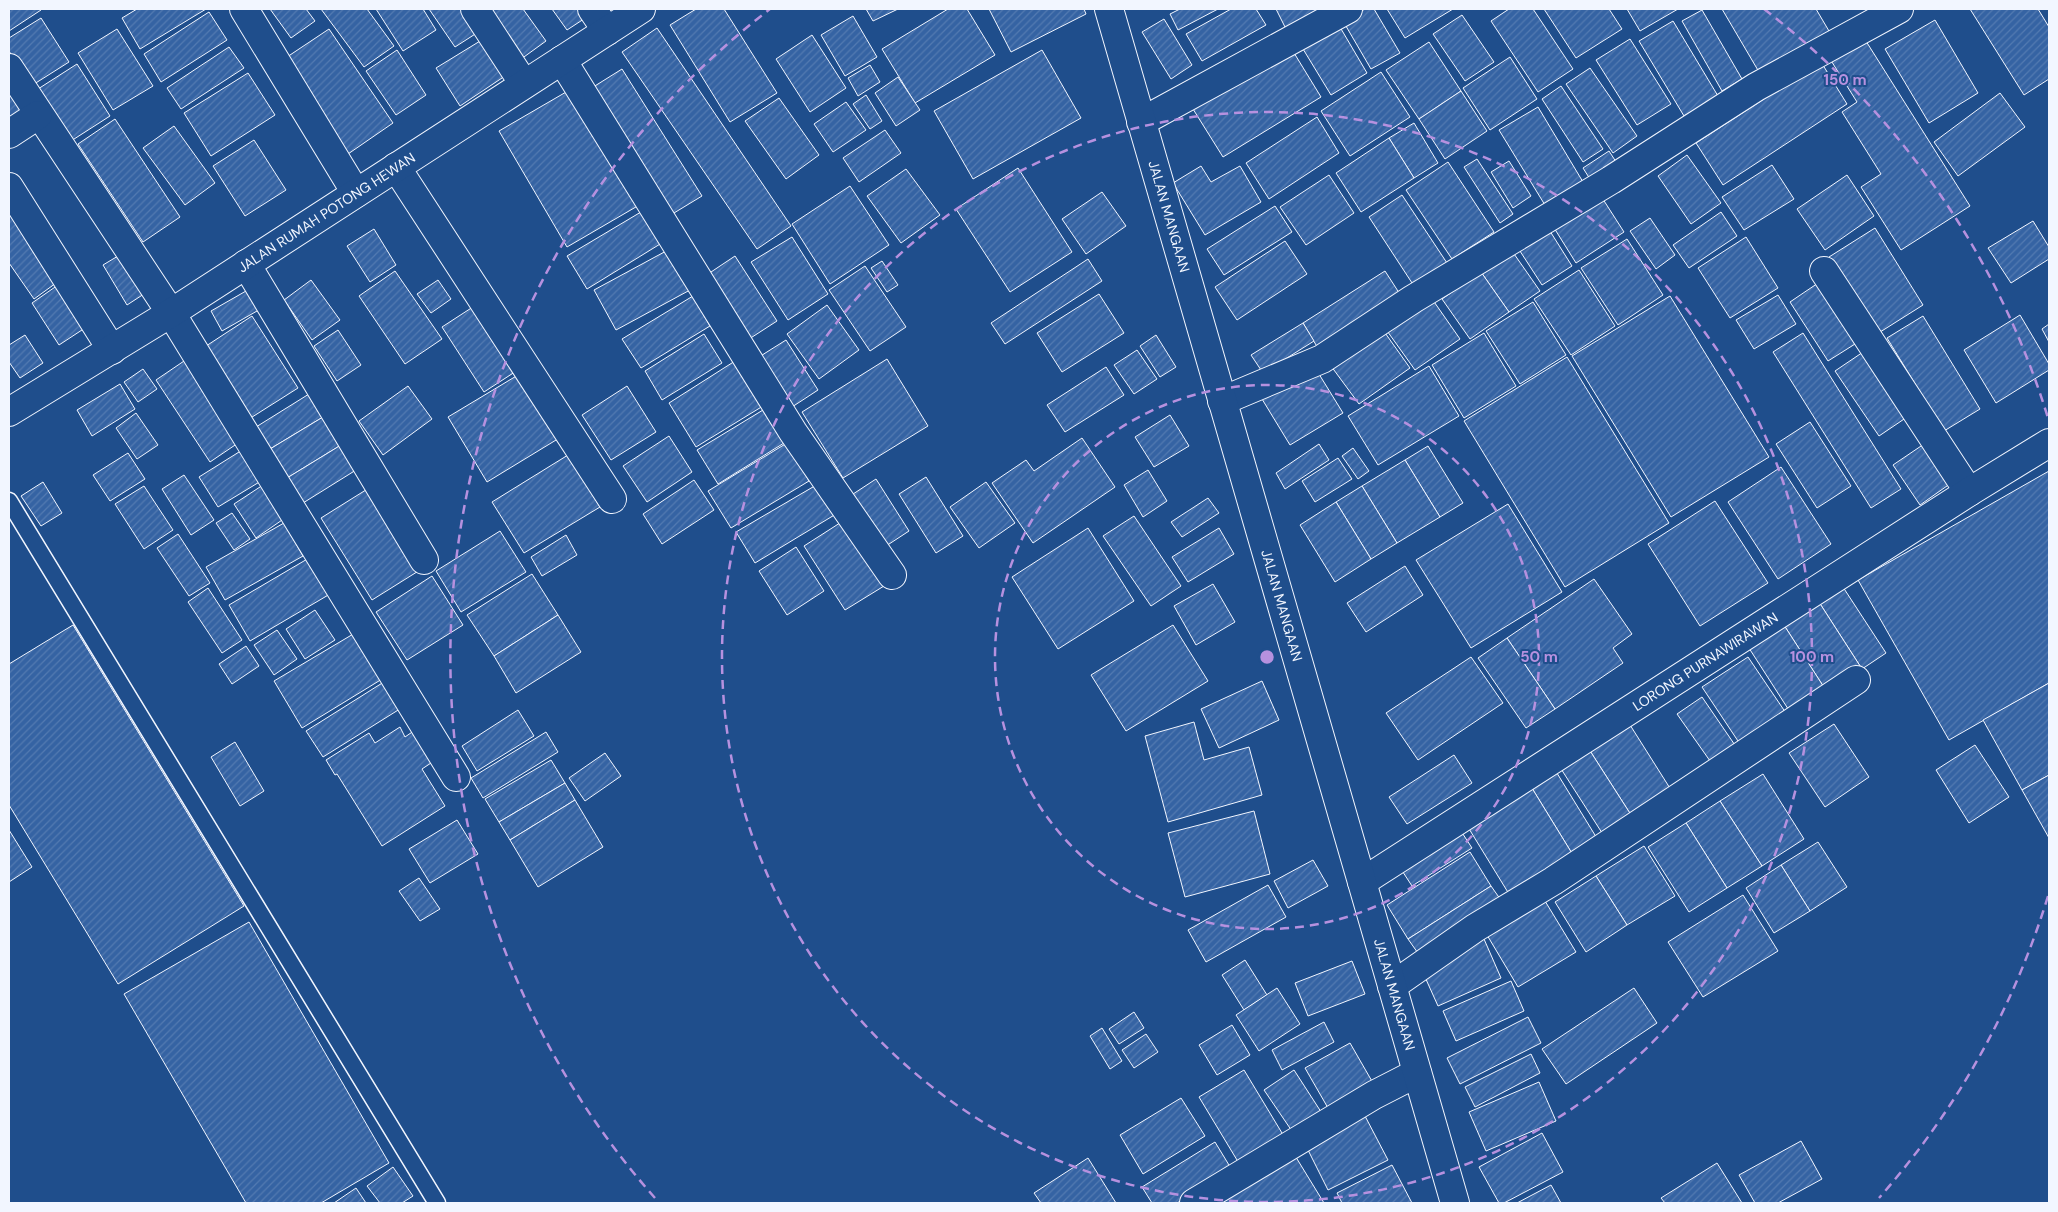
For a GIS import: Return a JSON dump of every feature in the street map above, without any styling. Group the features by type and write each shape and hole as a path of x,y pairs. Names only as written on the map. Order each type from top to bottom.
{"street":[{"path":"244,9 356,193"},
{"path":"475,9 524,84"},
{"name":"JALAN RUMAH POTONG HEWAN","path":"9,412 112,350 562,60 599,20 641,9"},
{"name":"JALAN MANGAAN","path":"1109,9 1455,1203"},
{"path":"1141,122 1348,9"},
{"path":"1222,400 1322,359 1413,299 1611,180 1756,87 1899,9"},
{"path":"562,60 793,432 892,575"},
{"path":"9,68 38,115 170,313 456,777"},
{"path":"9,134 38,115"},
{"path":"396,167 612,500"},
{"path":"9,187 112,350"},
{"path":"246,264 424,560"},
{"path":"1824,271 1969,492"},
{"name":"LORONG PURNAWIRAWAN","path":"1362,882 1969,492 2049,443"},
{"path":"1392,986 1475,928 1553,881 1856,680"},
{"path":"1194,1203 1374,1095 1417,1073"}],"lane":[{"path":"9,501 437,1203"}],"building":[{"path":"9,9 41,9 41,10 9,31"},
{"path":"137,9 206,9 140,49 122,18"},
{"path":"270,9 306,9 315,21 291,38"},
{"path":"321,9 367,9 394,46 364,67"},
{"path":"376,9 423,9 436,30 403,51"},
{"path":"429,9 469,9 483,29 455,47"},
{"path":"489,9 523,9 546,41 517,62"},
{"path":"552,9 586,9 590,15 567,30"},
{"path":"696,9 724,9 777,93 730,122 670,25"},
{"path":"866,9 898,9 873,21"},
{"path":"948,9 967,9 995,55 915,103 882,49"},
{"path":"989,9 1084,9 1086,14 1011,52"},
{"path":"1180,9 1218,9 1178,30 1170,14"},
{"path":"1231,9 1256,9 1266,25 1202,61 1186,34"},
{"path":"1276,9 1330,9 1287,31"},
{"path":"1365,9 1374,9 1400,53 1371,69 1343,21"},
{"path":"1387,9 1453,9 1405,38"},
{"path":"1509,9 1533,9 1573,69 1538,92 1491,21"},
{"path":"1544,9 1609,9 1622,29 1576,58"},
{"path":"1627,9 1678,9 1640,31"},
{"path":"1722,9 1816,9 1829,31 1759,72"},
{"path":"1970,9 2038,9 2049,27 2049,79 2024,95"},
{"path":"1702,10 1742,79 1722,91 1682,21"},
{"path":"209,12 227,40 161,82 144,54"},
{"path":"1462,15 1494,62 1465,81 1433,34"},
{"path":"853,16 877,57 845,76 821,35"},
{"path":"41,18 69,62 31,86 9,51 9,38"},
{"path":"1164,19 1192,65 1171,79 1142,32"},
{"path":"1935,20 1978,93 1929,123 1885,49"},
{"path":"1673,21 1718,96 1684,116 1639,41"},
{"path":"1337,22 1367,73 1331,95 1300,44"},
{"path":"657,28 791,226 757,249 622,52"},
{"path":"117,29 153,86 113,110 78,53"},
{"path":"329,29 393,123 348,154 284,59"},
{"path":"812,35 846,88 810,112 776,59"},
{"path":"485,38 508,74 460,106 436,68"},
{"path":"1864,38 1970,206 1901,250 1861,187 1881,174 1842,112 1857,102 1830,59"},
{"path":"1630,39 1671,104 1637,125 1596,60"},
{"path":"1429,42 1461,91 1419,119 1386,70"},
{"path":"229,47 244,68 181,109 167,88"},
{"path":"1291,48 1321,97 1223,157 1193,109"},
{"path":"397,50 426,95 396,115 366,71"},
{"path":"1042,50 1081,118 973,179 934,111"},
{"path":"1510,57 1537,99 1490,130 1463,88"},
{"path":"1821,62 1847,104 1723,185 1696,143"},
{"path":"77,64 110,116 71,141 38,89"},
{"path":"870,65 880,82 858,96 848,78"},
{"path":"1590,68 1637,136 1613,153 1566,84"},
{"path":"622,69 702,196 669,216 590,89"},
{"path":"1381,72 1410,117 1350,156 1321,111"},
{"path":"248,73 275,115 211,156 184,113"},
{"path":"898,77 920,110 896,126 875,93"},
{"path":"1561,86 1603,149 1583,162 1542,99"},
{"path":"573,88 641,204 567,247 499,131"},
{"path":"17,91 31,112 9,127 9,96"},
{"path":"1461,91 1487,131 1445,159 1419,119"},
{"path":"2000,93 2025,127 1958,176 1934,142"},
{"path":"866,95 882,121 870,129 853,104"},
{"path":"779,98 819,155 786,179 745,121"},
{"path":"846,102 866,130 833,152 814,124"},
{"path":"1538,107 1586,187 1548,210 1499,130"},
{"path":"1317,117 1339,153 1269,199 1246,163"},
{"path":"115,119 180,217 143,242 78,144"},
{"path":"1414,123 1438,163 1414,178 1389,138"},
{"path":"174,126 215,183 185,205 143,148"},
{"path":"885,130 901,153 859,182 843,158"},
{"path":"1389,138 1414,178 1361,212 1336,173"},
{"path":"254,140 286,190 245,216 213,166"},
{"path":"1609,151 1622,171 1595,187 1583,168"},
{"path":"1687,155 1721,203 1691,224 1658,176"},
{"path":"1477,159 1513,214 1500,223 1464,167"},
{"path":"1509,161 1531,196 1513,208 1491,172"},
{"path":"1448,162 1494,232 1452,259 1406,190"},
{"path":"1772,165 1794,199 1744,230 1722,197"},
{"path":"1201,166 1211,182 1240,166 1261,202 1205,235 1173,183"},
{"path":"1018,168 1072,252 1010,292 956,209"},
{"path":"906,169 940,215 901,243 867,196"},
{"path":"1329,175 1354,213 1306,245 1280,207"},
{"path":"1847,175 1874,216 1825,250 1797,209"},
{"path":"850,186 889,245 830,284 792,224"},
{"path":"1102,192 1126,226 1086,254 1062,219"},
{"path":"1599,193 1624,232 1576,263 1551,223"},
{"path":"1402,195 1447,263 1414,286 1369,217"},
{"path":"9,199 63,278 34,299 9,263"},
{"path":"1275,206 1292,232 1224,275 1207,249"},
{"path":"646,209 665,241 587,289 567,256"},
{"path":"1721,212 1737,236 1689,268 1673,245"},
{"path":"1650,218 1675,255 1656,269 1630,231"},
{"path":"2033,221 2049,247 2049,259 2011,283 1988,248"},
{"path":"1548,228 1572,266 1542,285 1518,248"},
{"path":"1875,228 1923,305 1877,334 1829,257"},
{"path":"374,229 396,265 370,282 347,246"},
{"path":"792,237 828,294 788,320 751,262"},
{"path":"1746,237 1778,288 1730,318 1698,268"},
{"path":"1627,239 1663,295 1618,325 1581,268"},
{"path":"1285,241 1307,274 1237,320 1215,287"},
{"path":"668,250 690,290 616,330 594,290"},
{"path":"1512,251 1540,291 1509,312 1481,272"},
{"path":"123,253 147,292 127,305 103,265"},
{"path":"735,256 777,321 746,341 705,276"},
{"path":"1088,259 1102,281 1005,344 991,323"},
{"path":"882,261 898,285 887,292 871,268"},
{"path":"865,266 906,327 870,351 829,290"},
{"path":"1579,270 1615,326 1571,355 1534,299"},
{"path":"395,271 442,339 405,364 359,296"},
{"path":"1385,271 1405,302 1322,355 1303,323"},
{"path":"1481,272 1509,312 1470,339 1442,299"},
{"path":"1824,279 1863,339 1828,361 1790,302"},
{"path":"311,280 340,320 312,340 284,300"},
{"path":"438,280 451,299 431,313 417,294"},
{"path":"58,285 85,328 59,345 32,303"},
{"path":"253,287 264,307 222,331 211,311"},
{"path":"1099,294 1124,333 1062,372 1037,333"},
{"path":"1778,295 1796,324 1754,349 1736,320"},
{"path":"693,296 710,326 641,368 622,339"},
{"path":"1430,296 1460,339 1415,370 1385,328"},
{"path":"1670,296 1769,457 1671,517 1572,356"},
{"path":"1533,302 1566,355 1520,384 1486,331"},
{"path":"479,303 521,368 484,392 442,327"},
{"path":"827,305 859,350 819,379 787,334"},
{"path":"2020,315 2049,364 2049,370 1996,403 1964,350"},
{"path":"252,316 298,388 249,419 203,348"},
{"path":"1923,316 1980,409 1944,431 1887,338"},
{"path":"1303,323 1314,341 1263,373 1251,355"},
{"path":"2049,324 2049,342 2042,329"},
{"path":"338,330 361,365 337,381 314,346"},
{"path":"1383,330 1410,368 1359,404 1331,366"},
{"path":"1484,333 1516,386 1464,418 1432,365"},
{"path":"1803,333 1901,489 1871,508 1773,352"},
{"path":"704,334 722,363 662,400 645,371"},
{"path":"25,335 43,363 20,378 9,362 9,345"},
{"path":"1156,335 1176,367 1160,377 1140,346"},
{"path":"786,340 818,390 792,407 759,357"},
{"path":"1869,348 1913,413 1879,436 1835,371"},
{"path":"1137,350 1157,379 1134,394 1114,365"},
{"path":"1567,357 1669,523 1565,587 1464,421"},
{"path":"187,359 241,441 210,462 156,380"},
{"path":"887,359 928,426 843,478 802,412"},
{"path":"735,361 763,406 696,447 669,403"},
{"path":"1314,366 1343,413 1290,445 1262,399"},
{"path":"1429,366 1459,416 1378,465 1348,416"},
{"path":"1106,367 1124,395 1065,432 1047,405"},
{"path":"143,369 157,389 138,402 124,382"},
{"path":"523,372 561,437 487,482 448,417"},
{"path":"120,384 135,409 92,436 77,410"},
{"path":"408,386 432,419 383,455 359,421"},
{"path":"627,386 656,432 611,460 582,415"},
{"path":"309,394 323,417 270,449 256,427"},
{"path":"763,410 784,443 718,484 697,450"},
{"path":"136,413 158,445 137,459 116,428"},
{"path":"1170,415 1189,446 1154,467 1135,437"},
{"path":"323,417 341,445 287,478 270,449"},
{"path":"1810,422 1851,486 1817,508 1776,444"},
{"path":"669,436 692,472 647,502 623,466"},
{"path":"1082,438 1115,487 1033,543 992,483 1026,460 1034,471"},
{"path":"1927,442 1954,481 1920,505 1893,465"},
{"path":"787,443 809,481 731,528 708,491"},
{"path":"1319,444 1329,460 1285,489 1276,473"},
{"path":"341,445 356,470 303,503 287,478"},
{"path":"1428,446 1463,503 1440,517 1405,460"},
{"path":"247,447 266,478 218,507 199,477"},
{"path":"1353,448 1369,471 1358,479 1342,456"},
{"path":"128,453 145,479 110,501 93,475"},
{"path":"568,455 600,507 524,553 492,502"},
{"path":"1338,458 1352,479 1315,502 1302,481"},
{"path":"1405,460 1440,517 1397,543 1362,486"},
{"path":"1781,467 1831,544 1778,579 1728,502"},
{"path":"1148,470 1167,501 1143,517 1124,485"},
{"path":"2049,471 2049,683 1949,740 1858,580"},
{"path":"184,475 214,520 191,535 162,489"},
{"path":"926,477 963,536 936,553 899,494"},
{"path":"876,479 909,531 883,548 850,496"},
{"path":"694,480 714,510 662,544 643,514"},
{"path":"43,482 62,513 41,526 21,496"},
{"path":"986,482 1015,523 979,548 950,507"},
{"path":"818,484 836,514 755,563 736,532"},
{"path":"263,485 285,518 256,538 234,504"},
{"path":"144,486 173,530 144,549 115,504"},
{"path":"1362,486 1397,543 1371,559 1336,502"},
{"path":"369,488 420,570 372,600 321,518"},
{"path":"1208,498 1219,513 1182,537 1171,522"},
{"path":"1715,501 1768,583 1700,626 1648,544"},
{"path":"1336,502 1371,559 1335,582 1300,525"},
{"path":"1508,504 1562,592 1471,648 1416,560"},
{"path":"232,513 250,539 234,550 216,523"},
{"path":"1134,516 1181,586 1151,606 1103,536"},
{"path":"843,521 884,586 845,610 804,546"},
{"path":"284,523 303,556 225,600 206,567"},
{"path":"1088,528 1134,601 1058,649 1012,577"},
{"path":"1219,528 1234,554 1188,582 1172,557"},
{"path":"500,531 526,572 461,612 436,571"},
{"path":"178,534 210,583 189,596 157,548"},
{"path":"566,535 577,555 542,576 531,557"},
{"path":"796,547 824,591 787,615 759,571"},
{"path":"309,558 330,594 250,641 229,605"},
{"path":"1405,566 1423,595 1366,632 1347,603"},
{"path":"532,574 558,615 494,656 467,615"},
{"path":"432,576 463,625 407,660 376,612"},
{"path":"1594,579 1632,634 1613,648 1623,663 1555,709 1507,638"},
{"path":"1213,584 1235,622 1196,645 1174,606"},
{"path":"1841,584 1886,653 1862,669 1817,599"},
{"path":"208,588 242,640 222,653 188,602"},
{"path":"1817,599 1862,669 1827,692 1782,622"},
{"path":"315,610 335,640 305,659 286,629"},
{"path":"558,615 581,652 516,693 494,656"},
{"path":"1782,622 1827,692 1792,715 1747,645"},
{"path":"73,625 244,906 118,984 9,805 9,664"},
{"path":"1173,625 1208,681 1126,731 1091,675"},
{"path":"277,630 297,659 274,675 254,645"},
{"path":"360,630 387,676 302,728 274,681"},
{"path":"1507,638 1555,709 1526,728 1478,658"},
{"path":"246,646 259,666 232,684 219,664"},
{"path":"1471,657 1503,703 1418,760 1386,713"},
{"path":"1748,657 1790,719 1744,750 1702,687"},
{"path":"387,680 403,707 323,757 306,731"},
{"path":"1262,681 1279,720 1219,748 1201,709"},
{"path":"2049,683 2049,775 2022,790 1983,720"},
{"path":"1702,697 1739,751 1715,768 1677,714"},
{"path":"518,710 534,736 477,771 462,746"},
{"path":"1625,717 1673,793 1633,818 1585,743"},
{"path":"1194,722 1204,760 1249,747 1262,795 1168,822 1145,736"},
{"path":"1834,724 1869,777 1825,807 1789,753"},
{"path":"400,727 405,737 418,728 437,759 422,769 445,806 382,846 337,774 335,775 326,760 369,733 375,743"},
{"path":"546,732 558,752 483,798 471,778"},
{"path":"235,742 264,791 240,806 211,757"},
{"path":"1585,743 1633,818 1604,836 1556,761"},
{"path":"1975,745 2009,797 1969,823 1936,770"},
{"path":"605,753 621,776 585,801 569,778"},
{"path":"1454,755 1472,783 1407,824 1389,797"},
{"path":"551,760 565,783 499,822 485,799"},
{"path":"1552,765 1598,840 1573,855 1527,780"},
{"path":"1763,774 1804,839 1762,866 1720,801"},
{"path":"2049,775 2049,838 2022,790"},
{"path":"1527,780 1573,855 1509,894 1463,819"},
{"path":"565,783 575,800 510,840 499,822"},
{"path":"575,800 603,847 538,887 510,840"},
{"path":"1720,801 1762,866 1727,888 1686,823"},
{"path":"1254,811 1270,874 1185,897 1168,833"},
{"path":"457,820 478,854 430,883 409,849"},
{"path":"1686,823 1727,888 1689,912 1648,847"},
{"path":"1457,825 1472,848 1412,886 1397,863"},
{"path":"9,830 32,867 9,882"},
{"path":"1818,842 1847,887 1810,911 1781,865"},
{"path":"1644,846 1675,896 1627,925 1596,876"},
{"path":"1470,852 1491,886 1408,939 1387,905"},
{"path":"1313,860 1328,886 1288,908 1274,881"},
{"path":"1781,865 1810,911 1774,933 1746,888"},
{"path":"1596,876 1627,925 1586,952 1555,902"},
{"path":"419,878 440,909 420,921 399,891"},
{"path":"1268,885 1286,917 1206,962 1188,930"},
{"path":"1491,886 1503,903 1420,956 1408,939"},
{"path":"1743,895 1778,951 1703,997 1668,942"},
{"path":"1545,901 1576,952 1518,987 1487,935"},
{"path":"249,922 389,1163 321,1203 246,1203 124,994"},
{"path":"1484,939 1501,978 1438,1006 1420,966"},
{"path":"1245,960 1267,995 1244,1010 1222,975"},
{"path":"1352,961 1365,994 1308,1016 1295,983"},
{"path":"1511,981 1524,1011 1456,1041 1443,1011"},
{"path":"1277,988 1300,1024 1259,1051 1236,1015"},
{"path":"1634,988 1657,1023 1566,1084 1542,1049"},
{"path":"1134,1012 1144,1028 1119,1044 1109,1029"},
{"path":"1528,1017 1541,1043 1460,1084 1447,1058"},
{"path":"1324,1022 1334,1042 1282,1070 1272,1050"},
{"path":"1232,1025 1250,1055 1217,1075 1199,1045"},
{"path":"1102,1028 1122,1061 1110,1069 1090,1036"},
{"path":"1146,1034 1158,1052 1134,1068 1122,1050"},
{"path":"1350,1043 1373,1083 1328,1108 1305,1068"},
{"path":"1531,1054 1540,1073 1475,1107 1465,1087"},
{"path":"1244,1070 1285,1138 1240,1165 1199,1097"},
{"path":"1294,1070 1325,1118 1296,1137 1264,1090"},
{"path":"1539,1082 1556,1121 1486,1151 1469,1112"},
{"path":"1181,1098 1205,1136 1143,1174 1120,1135"},
{"path":"1365,1116 1388,1160 1328,1190 1306,1146"},
{"path":"1542,1133 1563,1172 1504,1203 1499,1203 1479,1167"},
{"path":"1801,1141 1822,1179 1778,1203 1755,1203 1739,1175"},
{"path":"1215,1142 1232,1170 1177,1203 1152,1203 1142,1187"},
{"path":"1294,1154 1324,1203 1222,1203 1220,1201"},
{"path":"1088,1158 1116,1203 1041,1203 1034,1193"},
{"path":"1717,1163 1742,1203 1665,1203 1661,1198"},
{"path":"1392,1165 1412,1203 1342,1203 1337,1193"},
{"path":"393,1167 413,1196 402,1203 380,1203 367,1186"},
{"path":"1551,1185 1561,1203 1517,1203"},
{"path":"356,1188 366,1203 334,1203"}]}
